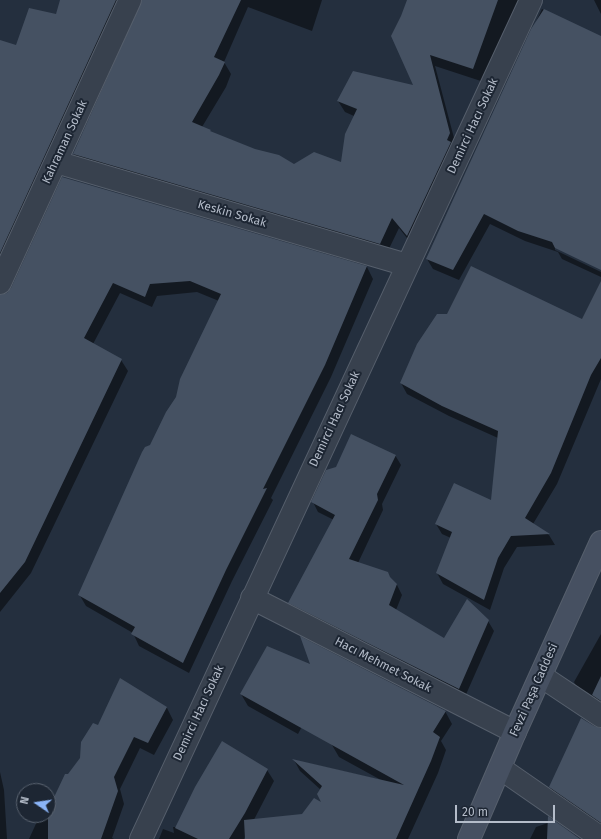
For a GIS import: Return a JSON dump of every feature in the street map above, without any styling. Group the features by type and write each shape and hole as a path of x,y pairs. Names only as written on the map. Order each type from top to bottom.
{"main road":[{"name":"Fevzi Paşa Caddesi","path":"469,839 515,732 601,542"}],"street":[{"name":"Kahraman Sokak","path":"0,283 130,0"},
{"name":"Demirci Hacı Sokak","path":"141,839 531,0"},
{"name":"Keskin Sokak","path":"56,162 407,265"},
{"name":"Hacı Mehmet Sokak","path":"252,598 515,732"},
{"path":"541,676 601,716"},
{"path":"500,768 601,838"}],"building":[{"path":"60,0 116,0 0,253 0,40 16,45 29,8 56,14"},
{"path":"142,0 241,0 214,57 225,62 192,122 255,149 279,155 294,164 314,152 341,162 345,134 357,109 337,101 353,71 413,85 391,36 407,0 498,0 473,69 430,55 450,133 447,140 451,142 407,236 392,218 380,244 73,154"},
{"path":"544,9 601,36 601,270 555,248 552,242 518,231 484,214 453,270 426,259 531,29"},
{"path":"62,177 367,266 325,365 263,489 267,488 226,570 183,663 131,634 135,627 78,595 142,452 145,447 150,445 166,412 176,397 180,379 221,294 190,281 150,284 145,297 113,283 84,338 122,359 25,562 0,593 0,295 7,293 11,288"},
{"path":"471,266 582,319 601,281 601,358 591,375 551,473 525,518 550,534 511,536 498,558 484,600 436,573 452,532 435,524 454,483 491,500 498,431 442,406 400,383 417,344 437,314 447,314"},
{"path":"351,434 396,455 377,494 378,500 349,559 388,572 390,577 397,584 389,605 444,638 467,599 489,620 459,689 288,603 335,515 311,502 326,470 336,467"},
{"path":"300,636 446,711 433,732 440,737 431,761 396,839 245,839 244,820 302,814 314,798 321,802 317,794 322,786 292,759 404,785 240,694 267,646 310,664"},
{"path":"601,676 601,701 592,695"},
{"path":"120,678 167,707 148,743 134,737 114,777 118,791 101,839 48,839 48,823 56,823 56,793 65,774 68,774 80,758 81,742 93,723 98,725"},
{"path":"581,718 594,726 601,728 601,823 549,787"},
{"path":"222,741 268,769 245,813 229,839 198,839 175,828 195,787"},
{"path":"548,816 580,839 547,839"}]}
